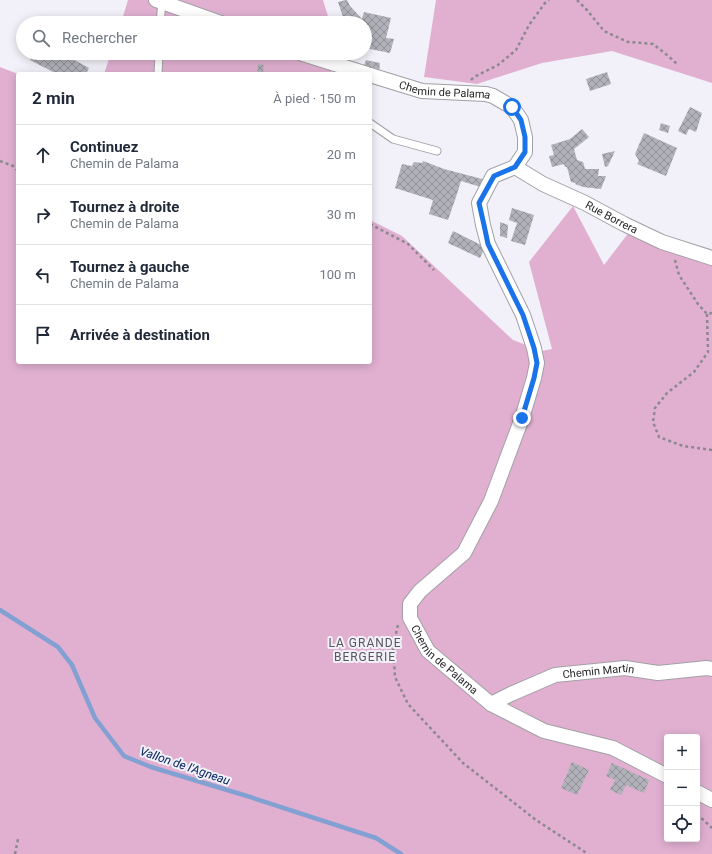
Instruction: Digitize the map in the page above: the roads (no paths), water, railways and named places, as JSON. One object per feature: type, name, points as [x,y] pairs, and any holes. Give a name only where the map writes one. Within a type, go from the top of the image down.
[{"type":"street","points":[[159,1],[201,16]]},
{"type":"street","points":[[322,60],[361,72]]},
{"type":"street","name":"Chemin de Palama","points":[[372,76],[422,91],[486,94],[493,96],[512,107],[521,120],[525,137],[525,152],[515,167],[494,176],[479,203],[488,244],[523,315],[534,348],[537,363],[534,378],[522,418],[491,501],[464,553],[420,591],[410,604],[410,618],[428,651],[491,704],[544,731],[613,748],[664,774]]},
{"type":"street","name":"Rue Borrera","points":[[515,167],[543,184],[662,242],[712,258]]},
{"type":"street","name":"Chemin Martin","points":[[491,704],[555,675],[625,668],[658,673],[707,668],[712,669]]},
{"type":"street","points":[[700,794],[712,800]]},
{"type":"lane","points":[[159,1],[160,16]]},
{"type":"lane","points":[[158,72],[159,60]]},
{"type":"lane","points":[[372,124],[393,139],[437,151]]},
{"type":"waterway","name":"Vallon de l'Agneau","points":[[0,610],[58,647],[72,665],[95,718],[124,756],[151,767],[247,796],[376,838],[401,854]]},
{"type":"district","name":"LA GRANDE BERGERIE","points":[[365,650]]}]
